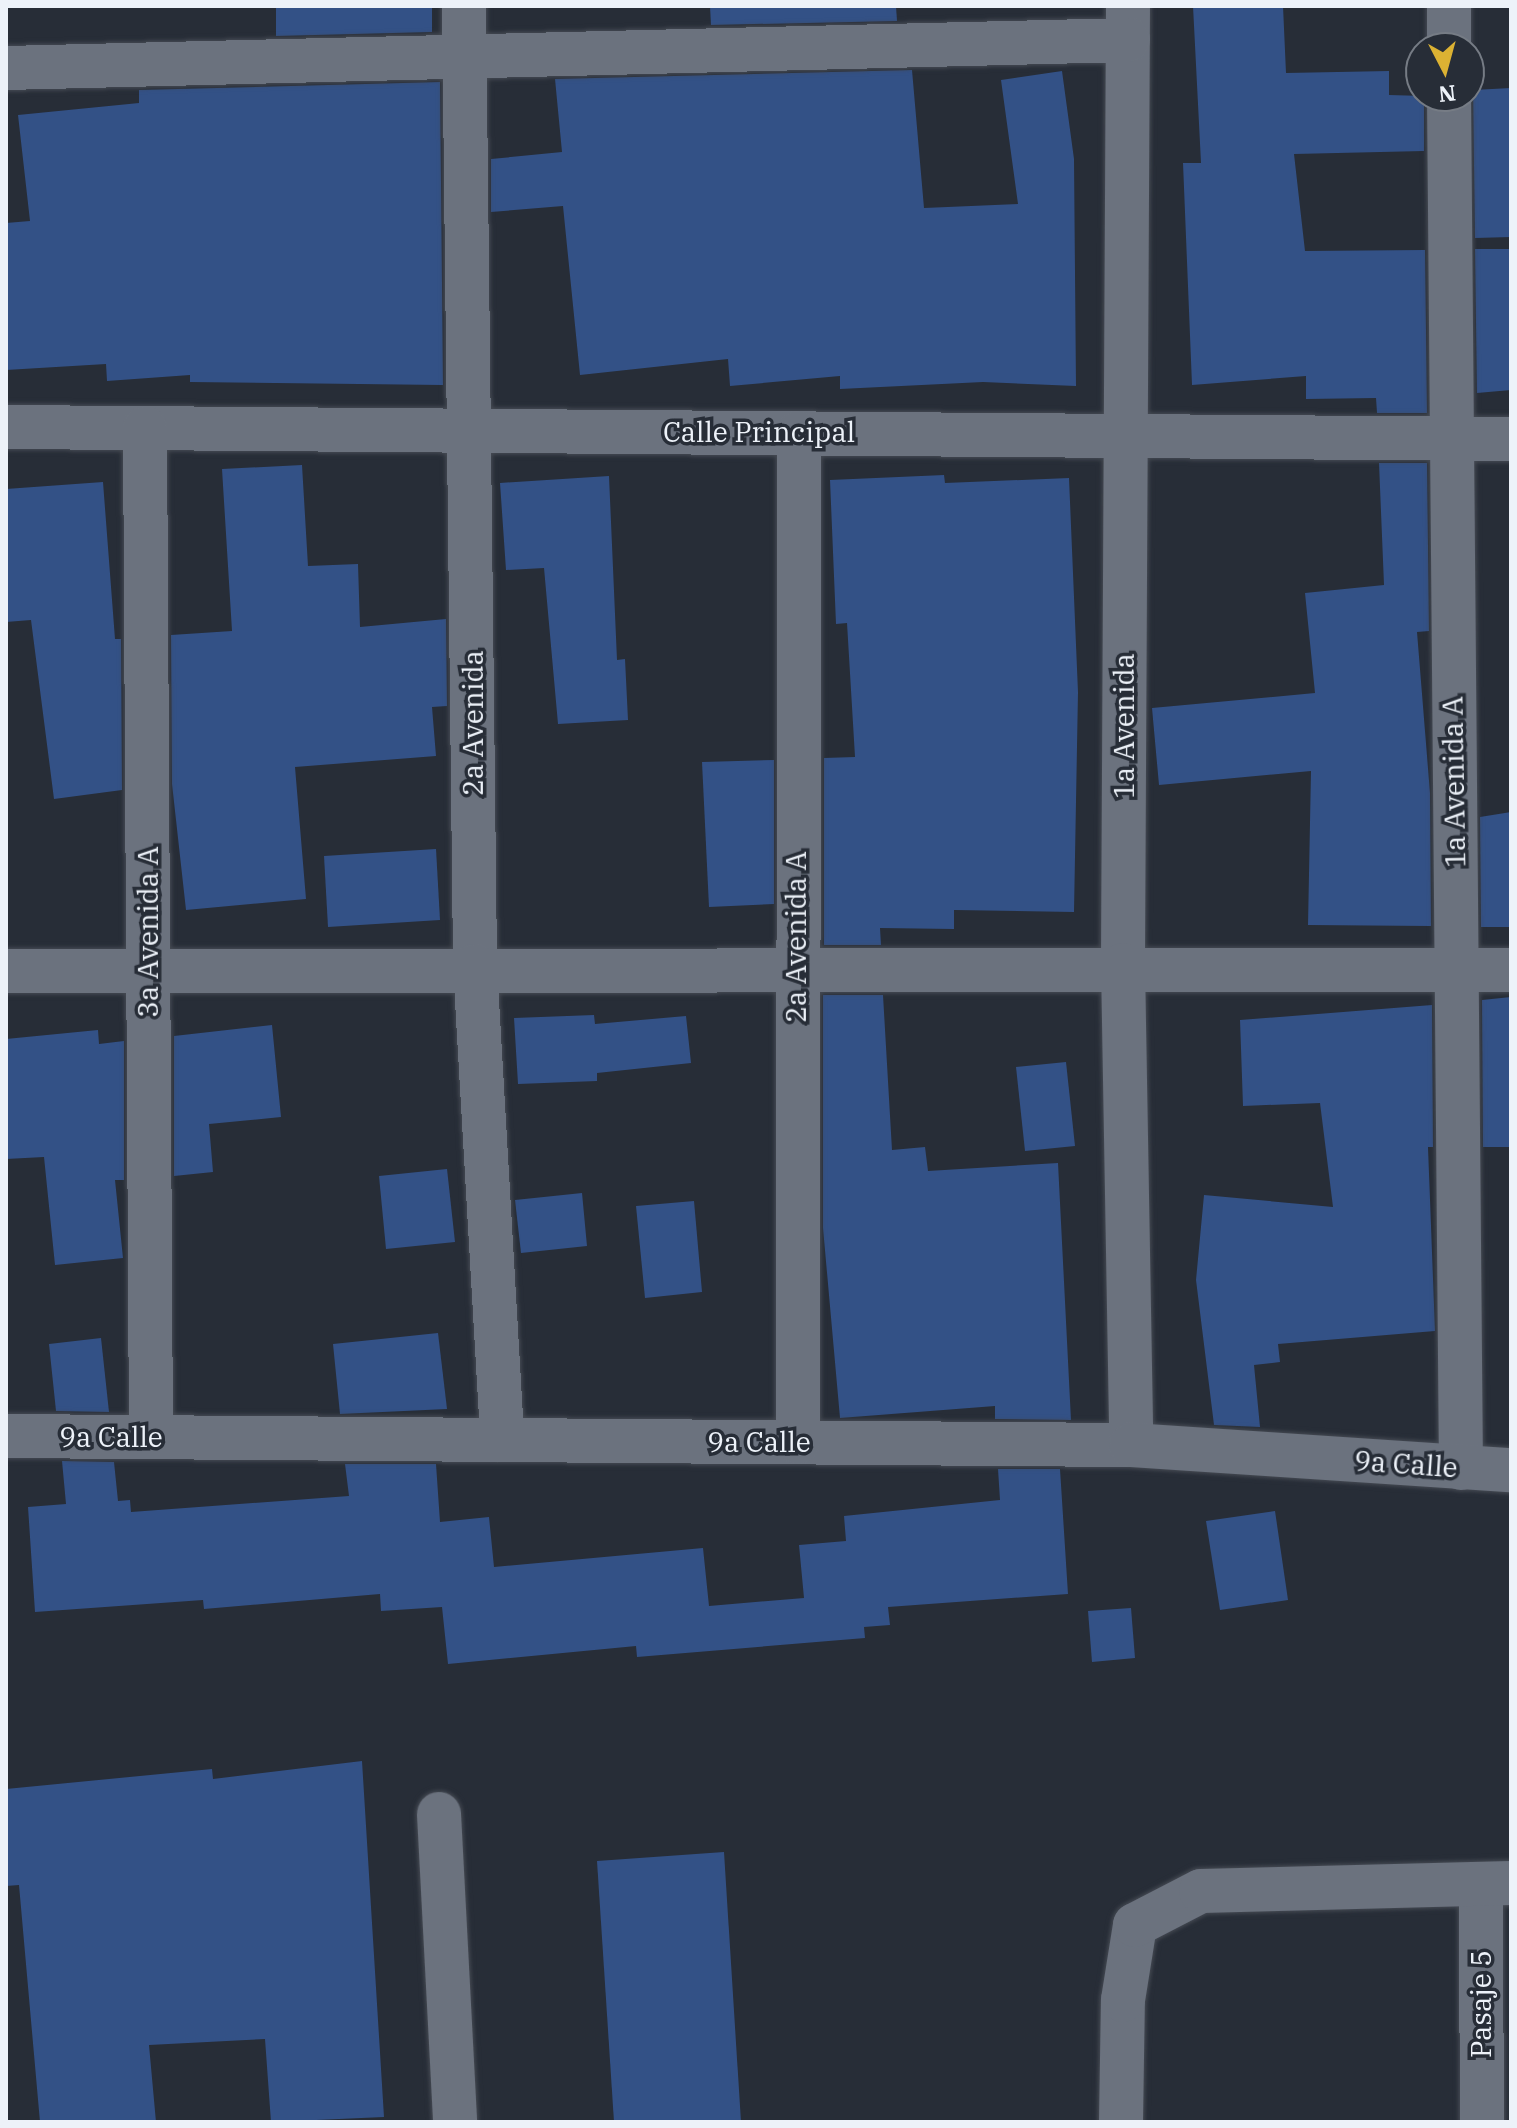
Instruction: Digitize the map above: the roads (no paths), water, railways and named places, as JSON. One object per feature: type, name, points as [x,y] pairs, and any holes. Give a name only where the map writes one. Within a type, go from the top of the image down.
[{"type":"street","name":"2a Avenida","points":[[464,6],[475,966],[502,1440]]},
{"type":"street","points":[[1449,6],[1449,32]]},
{"type":"street","points":[[6,68],[464,53],[1128,23]]},
{"type":"street","name":"1a Avenida","points":[[1128,23],[1123,965],[1131,1445]]},
{"type":"street","name":"1a Avenida A","points":[[1449,112],[1461,1468]]},
{"type":"street","name":"Calle Principal","points":[[6,427],[1511,439]]},
{"type":"street","name":"3a Avenida A","points":[[145,428],[151,1437]]},
{"type":"street","name":"2a Avenida A","points":[[798,1442],[795,970],[799,433]]},
{"type":"street","points":[[6,971],[475,966],[795,970],[1123,965],[1511,970]]},
{"type":"street","name":"9a Calle","points":[[6,1436],[1131,1445],[1511,1470]]},
{"type":"street","points":[[439,1814],[455,2122]]},
{"type":"street","points":[[1121,2122],[1123,2000],[1135,1925],[1201,1891],[1496,1884]]},
{"type":"street","name":"Pasaje 5","points":[[1482,2122],[1496,1884]]}]
